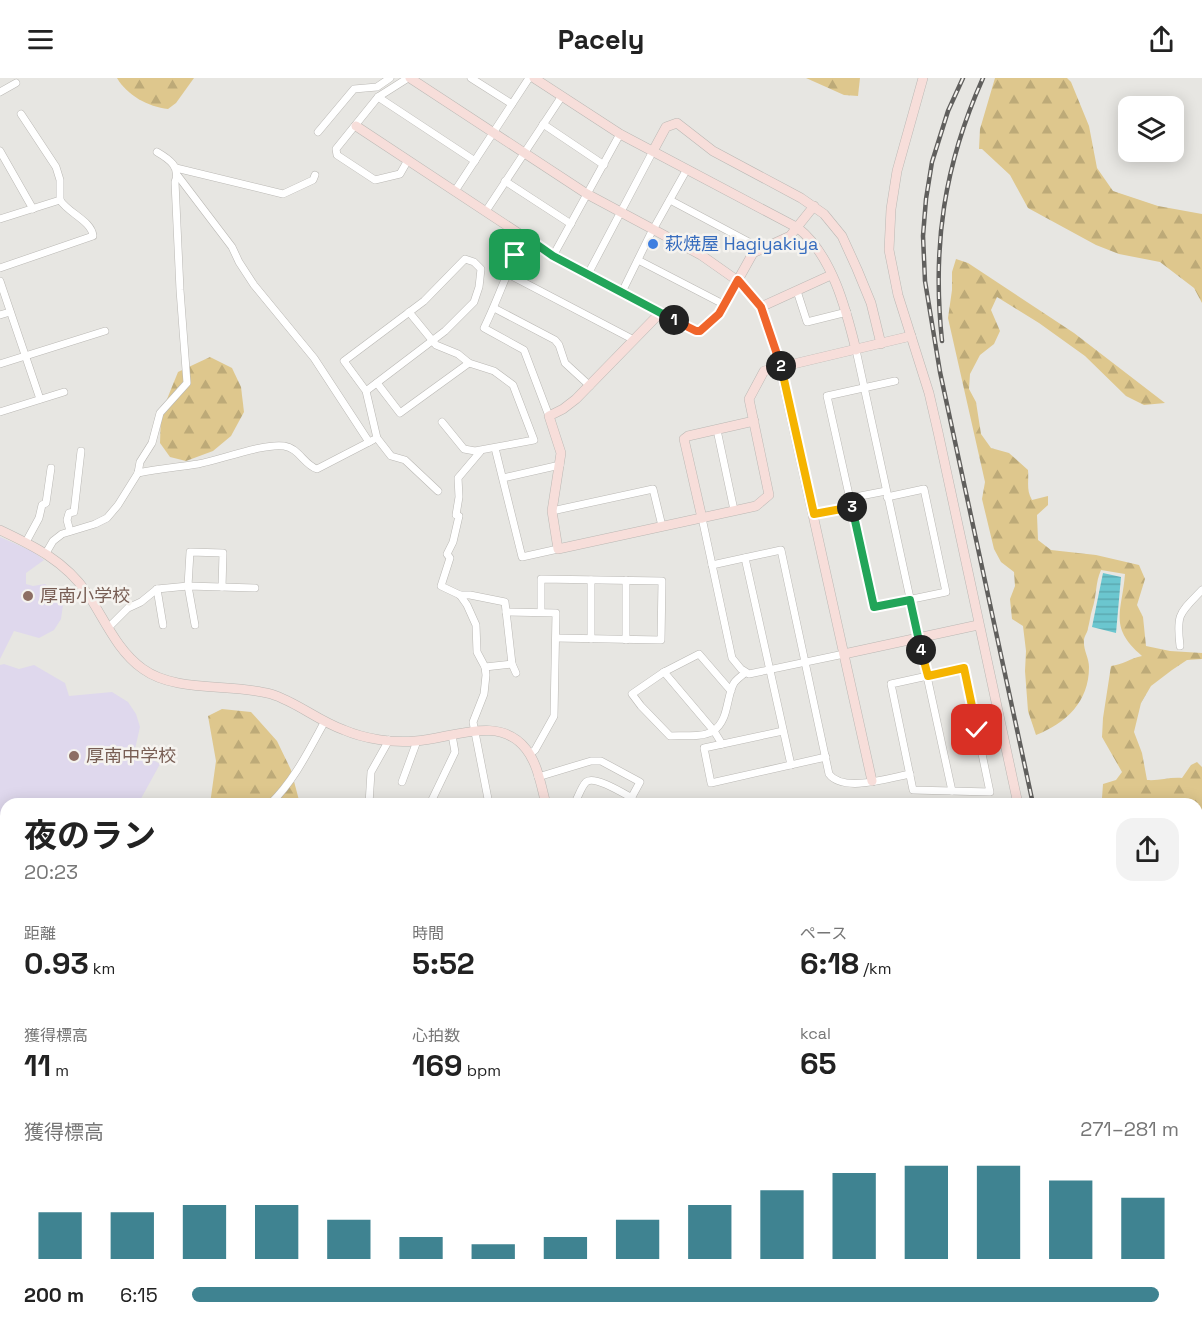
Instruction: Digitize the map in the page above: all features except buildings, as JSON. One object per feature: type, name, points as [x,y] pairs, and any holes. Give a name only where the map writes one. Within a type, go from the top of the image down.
[{"type":"street","points":[[318,132],[354,89],[377,87],[390,78]]},
{"type":"street","points":[[408,160],[400,174],[375,180],[337,155],[336,149],[378,97],[409,78],[587,194],[701,255],[738,280],[761,307],[780,366],[872,781]]},
{"type":"street","points":[[471,78],[512,104]]},
{"type":"street","points":[[455,191],[529,78]]},
{"type":"street","points":[[534,78],[620,134],[798,228],[810,238],[821,253],[847,312],[928,676],[951,791]]},
{"type":"street","points":[[923,78],[893,188],[889,250],[891,268],[929,393],[1017,798]]},
{"type":"street","points":[[0,92],[16,83]]},
{"type":"street","points":[[486,211],[562,96]]},
{"type":"street","points":[[378,97],[475,161]]},
{"type":"street","points":[[0,268],[93,236],[93,231],[89,226],[60,200],[60,180],[56,167],[21,114]]},
{"type":"street","points":[[588,274],[666,128],[677,123],[713,151],[814,206],[824,214],[842,236],[871,303],[881,344]]},
{"type":"street","points":[[543,124],[604,165]]},
{"type":"street","points":[[356,126],[553,256],[696,331],[700,331],[719,314],[753,253],[790,236],[814,206]]},
{"type":"street","points":[[553,256],[620,134]]},
{"type":"street","points":[[0,151],[33,209]]},
{"type":"street","points":[[157,152],[167,158],[232,247],[254,285],[314,358],[369,442]]},
{"type":"street","points":[[622,292],[687,169]]},
{"type":"street","points":[[177,172],[283,194],[313,180],[315,175]]},
{"type":"street","points":[[46,553],[53,541],[70,531],[107,518],[118,505],[138,473],[140,462],[154,438],[160,413],[187,383],[180,290],[177,172]]},
{"type":"street","points":[[506,180],[571,224]]},
{"type":"street","points":[[0,219],[60,200]]},
{"type":"street","points":[[670,200],[762,249]]},
{"type":"street","points":[[526,237],[511,262],[484,328],[524,350],[549,416],[561,453],[552,511],[558,549]]},
{"type":"street","points":[[366,391],[433,341],[474,302],[481,269],[474,262],[465,259],[424,301],[344,361],[366,391],[377,438],[392,456],[405,460],[438,491]]},
{"type":"street","points":[[638,260],[724,305]]},
{"type":"street","points":[[508,274],[634,340]]},
{"type":"street","points":[[761,307],[831,275]]},
{"type":"street","points":[[0,281],[40,399]]},
{"type":"street","points":[[796,291],[807,322],[847,312]]},
{"type":"street","points":[[494,308],[555,340],[565,363],[590,386]]},
{"type":"street","points":[[0,315],[10,312]]},
{"type":"street","points":[[409,312],[436,345],[458,354],[469,363],[494,371],[513,386],[534,440],[480,452],[464,449],[442,422]]},
{"type":"street","points":[[549,416],[563,410],[590,386],[661,312]]},
{"type":"street","points":[[0,364],[105,331]]},
{"type":"street","points":[[495,448],[522,557],[756,506],[769,495],[749,399],[764,371],[911,336]]},
{"type":"street","points":[[377,383],[400,413],[469,363]]},
{"type":"street","points":[[850,498],[924,489],[946,592],[874,607],[827,396],[895,381]]},
{"type":"street","points":[[0,412],[64,392]]},
{"type":"street","points":[[753,422],[688,436],[684,439],[732,658],[745,673],[770,670],[978,625]]},
{"type":"street","points":[[717,430],[734,510]]},
{"type":"street","points":[[138,473],[198,464],[274,445],[291,447],[310,466],[317,468],[377,438]]},
{"type":"street","points":[[70,531],[67,520],[69,513],[74,512],[81,451]]},
{"type":"street","points":[[480,452],[458,477],[459,497],[456,515],[459,516],[458,524],[447,554],[450,558],[441,586],[460,595],[505,602],[512,664],[516,673]]},
{"type":"street","points":[[503,478],[560,465]]},
{"type":"street","points":[[26,542],[39,518],[42,505],[46,503],[51,468]]},
{"type":"street","points":[[552,511],[653,489],[662,526]]},
{"type":"street","points":[[814,514],[852,507]]},
{"type":"street","points":[[0,530],[46,553],[63,566],[78,581],[131,660],[156,677],[269,694],[294,703],[325,722],[351,733],[389,740],[417,741],[491,730],[509,735],[521,743],[530,754],[544,798]]},
{"type":"street","points":[[712,565],[781,550],[829,774],[839,782],[848,784],[910,774]]},
{"type":"street","points":[[195,625],[188,586],[190,552],[223,553],[222,587]]},
{"type":"street","points":[[745,558],[790,765]]},
{"type":"street","points":[[541,612],[541,579],[662,581],[661,640],[556,638]]},
{"type":"street","points":[[591,580],[591,639]]},
{"type":"street","points":[[626,580],[626,640]]},
{"type":"street","points":[[109,627],[128,608],[141,602],[157,589],[188,586],[255,588]]},
{"type":"street","points":[[157,589],[164,625]]},
{"type":"street","points":[[1180,646],[1177,622],[1202,590]]},
{"type":"street","points":[[460,595],[475,619],[477,652],[485,667],[484,694],[473,722],[488,798]]},
{"type":"street","points":[[506,612],[556,613],[554,716],[536,750],[530,754]]},
{"type":"street","points":[[731,691],[699,654],[664,672],[633,694],[641,706],[670,736],[703,734],[714,731],[725,714],[735,682],[745,673]]},
{"type":"street","points":[[485,667],[512,664]]},
{"type":"street","points":[[964,668],[990,792],[913,790],[910,774],[891,684],[964,668]]},
{"type":"street","points":[[664,672],[714,731],[722,744]]},
{"type":"street","points":[[275,798],[303,762],[325,722]]},
{"type":"street","points":[[783,730],[704,748],[711,783],[826,757]]},
{"type":"street","points":[[433,798],[455,752],[452,735]]},
{"type":"street","points":[[369,798],[371,772],[389,740]]},
{"type":"street","points":[[402,782],[417,741]]},
{"type":"street","points":[[538,777],[591,761],[601,761],[640,782],[632,798]]},
{"type":"street","points":[[577,798],[586,782],[590,780],[599,781],[625,798]]},
{"type":"shaded area","name":"厚南小学校","points":[[0,537],[34,552],[44,560],[26,573],[26,584],[33,586],[45,584],[63,605],[61,619],[54,630],[39,638],[14,631],[0,659]]},
{"type":"shaded area","name":"厚南中学校","points":[[4,664],[19,669],[34,665],[65,683],[69,696],[112,692],[128,702],[136,714],[140,727],[135,749],[160,764],[141,798],[0,798],[0,665]]},
{"type":"green space","points":[[117,78],[194,78],[176,103],[168,109],[153,106],[139,99],[126,90]]},
{"type":"green space","points":[[806,78],[860,78],[858,96],[844,95]]},
{"type":"green space","points":[[995,78],[1067,78],[1071,82],[1089,126],[1097,168],[1113,191],[1158,206],[1202,214],[1202,303],[1194,288],[1160,262],[1119,254],[1096,245],[1028,208],[1010,175],[982,149],[979,149],[980,129]]},
{"type":"green space","points":[[956,259],[968,263],[1074,333],[1165,403],[1144,405],[1126,396],[1085,356],[997,297],[991,310],[1000,331],[994,344],[980,355],[970,374],[969,389],[976,402],[981,434],[991,448],[1009,453],[1028,470],[1028,489],[1032,500],[1048,496],[1048,505],[1037,515],[1038,540],[1051,550],[1096,555],[1139,565],[1145,579],[1137,605],[1143,617],[1146,646],[1170,651],[1202,653],[1202,659],[1187,660],[1151,686],[1141,703],[1134,732],[1142,753],[1147,780],[1182,778],[1191,765],[1197,762],[1202,767],[1202,798],[1102,798],[1103,784],[1116,780],[1122,772],[1102,737],[1111,666],[1142,656],[1131,646],[1121,627],[1120,609],[1125,574],[1101,570],[1088,630],[1084,638],[1089,667],[1085,691],[1074,710],[1057,724],[1036,735],[1028,711],[1023,626],[1012,619],[1010,599],[1015,586],[1014,572],[1001,562],[994,549],[982,499],[985,482],[948,318],[952,272]]},
{"type":"green space","points":[[210,357],[232,368],[241,387],[244,412],[231,436],[213,451],[186,461],[170,457],[160,443],[161,414],[178,372]]},
{"type":"green space","points":[[222,709],[251,712],[277,741],[291,770],[298,798],[211,798],[216,761],[208,716]]},
{"type":"water","points":[[1103,573],[1121,577],[1116,633],[1092,627]]},
{"type":"railway","points":[[963,78],[948,111],[932,162],[923,236],[925,281],[940,372],[1032,798]]},
{"type":"railway","points":[[942,341],[939,272],[944,206],[959,142],[983,78]]},
{"type":"place","name":"萩焼屋 Hagiyakiya","points":[[653,244]]},
{"type":"place","name":"厚南小学校","points":[[28,596]]},
{"type":"place","name":"厚南中学校","points":[[74,756]]},
{"type":"route","points":[[515,255],[526,237],[553,256],[696,331],[700,331],[719,314],[738,280],[761,307],[770,331],[814,514],[852,507],[874,607],[910,600],[928,676],[964,668],[977,730]]}]
